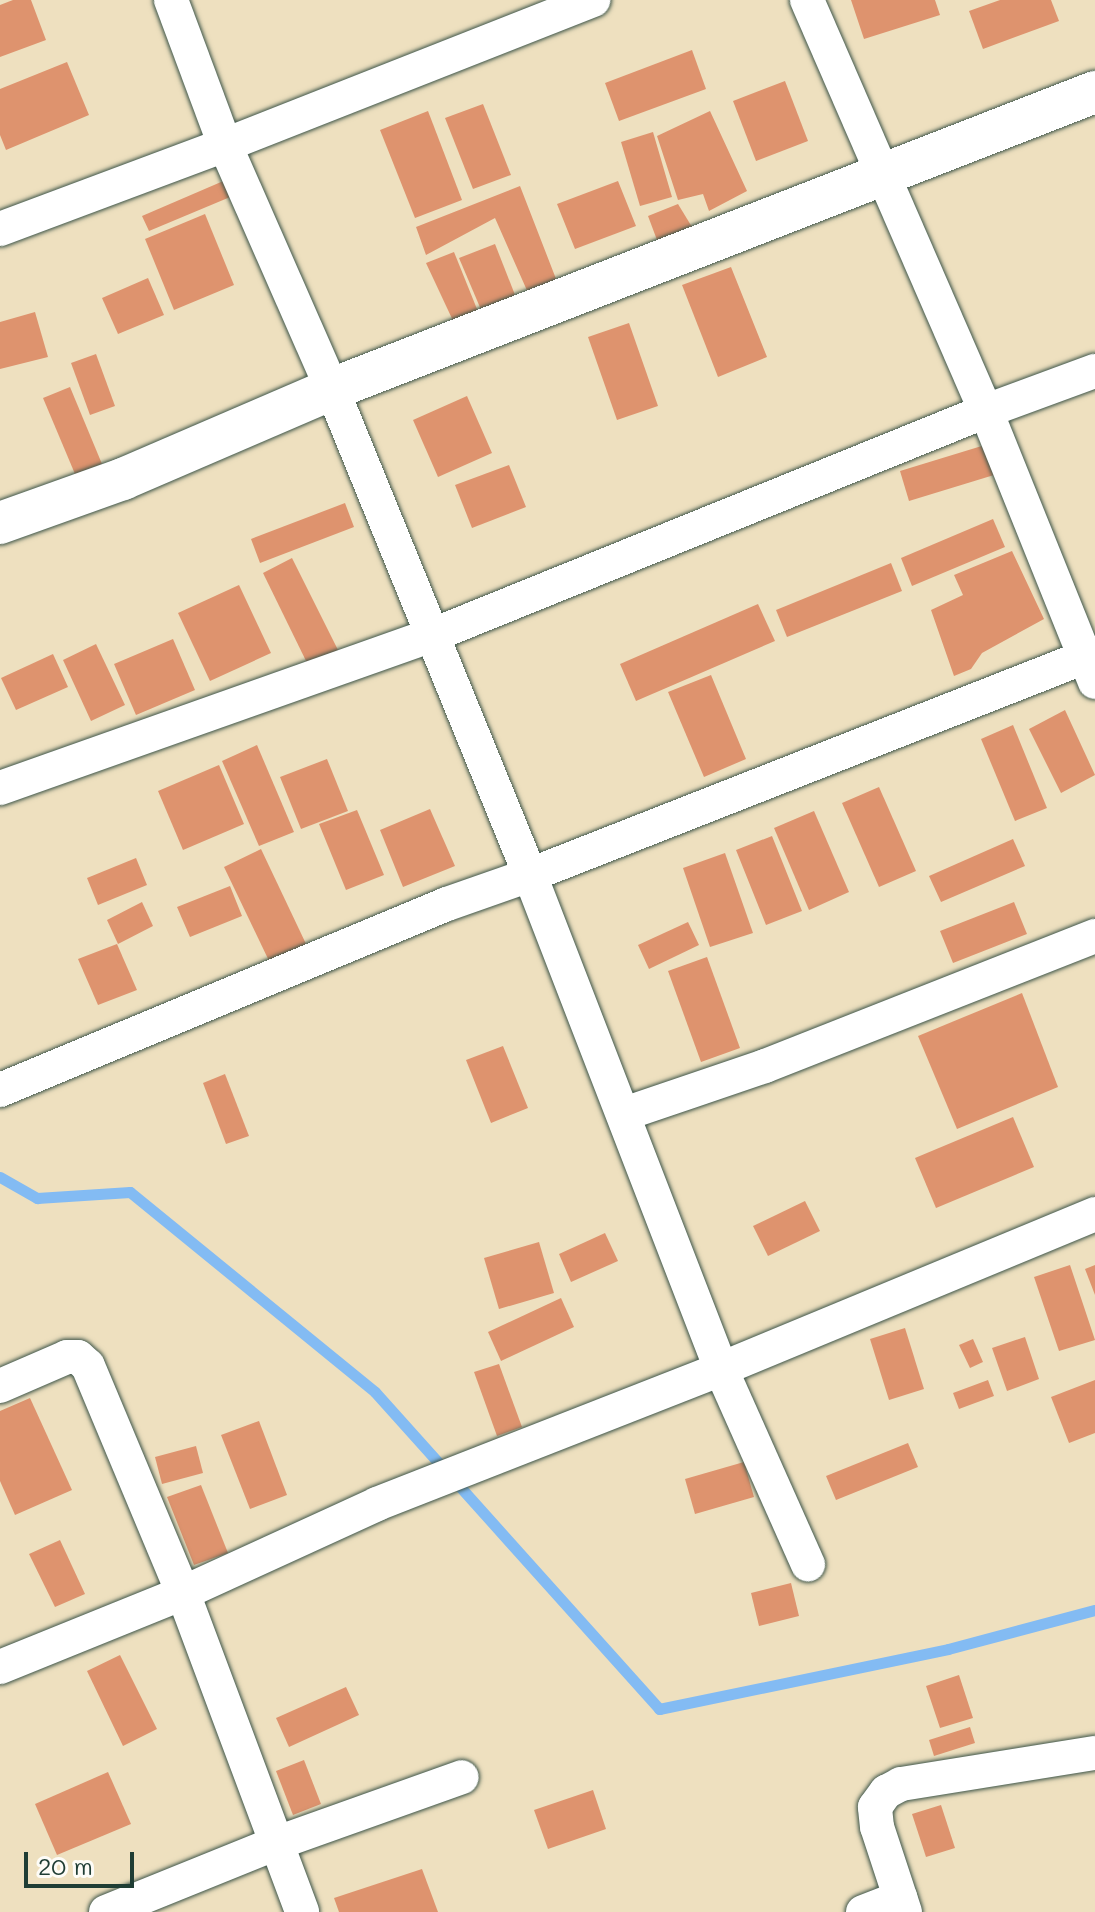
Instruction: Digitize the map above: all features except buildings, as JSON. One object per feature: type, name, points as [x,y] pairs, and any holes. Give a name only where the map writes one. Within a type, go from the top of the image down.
[{"type":"street","points":[[171,0],[225,145],[332,389],[530,875],[721,1369],[808,1564]]},
{"type":"street","points":[[0,229],[225,145],[594,0]]},
{"type":"street","points":[[0,1090],[447,904],[1092,664],[885,175],[807,0]]},
{"type":"street","points":[[0,523],[123,479],[332,389],[1095,92]]},
{"type":"street","points":[[0,788],[433,635],[986,411],[1095,371]]},
{"type":"street","points":[[624,1114],[765,1066],[1095,936]]},
{"type":"street","points":[[0,1667],[183,1593],[377,1504],[721,1369],[1095,1214]]},
{"type":"street","points":[[0,1386],[67,1357],[78,1357],[88,1366],[183,1593],[302,1912]]},
{"type":"street","points":[[863,1912],[902,1905],[877,1827],[875,1807],[886,1792],[901,1784],[1095,1753]]},
{"type":"street","points":[[106,1912],[277,1843],[462,1777]]},
{"type":"waterway","points":[[0,1177],[37,1198],[130,1192],[375,1392],[659,1709],[948,1649],[1095,1610]]}]
